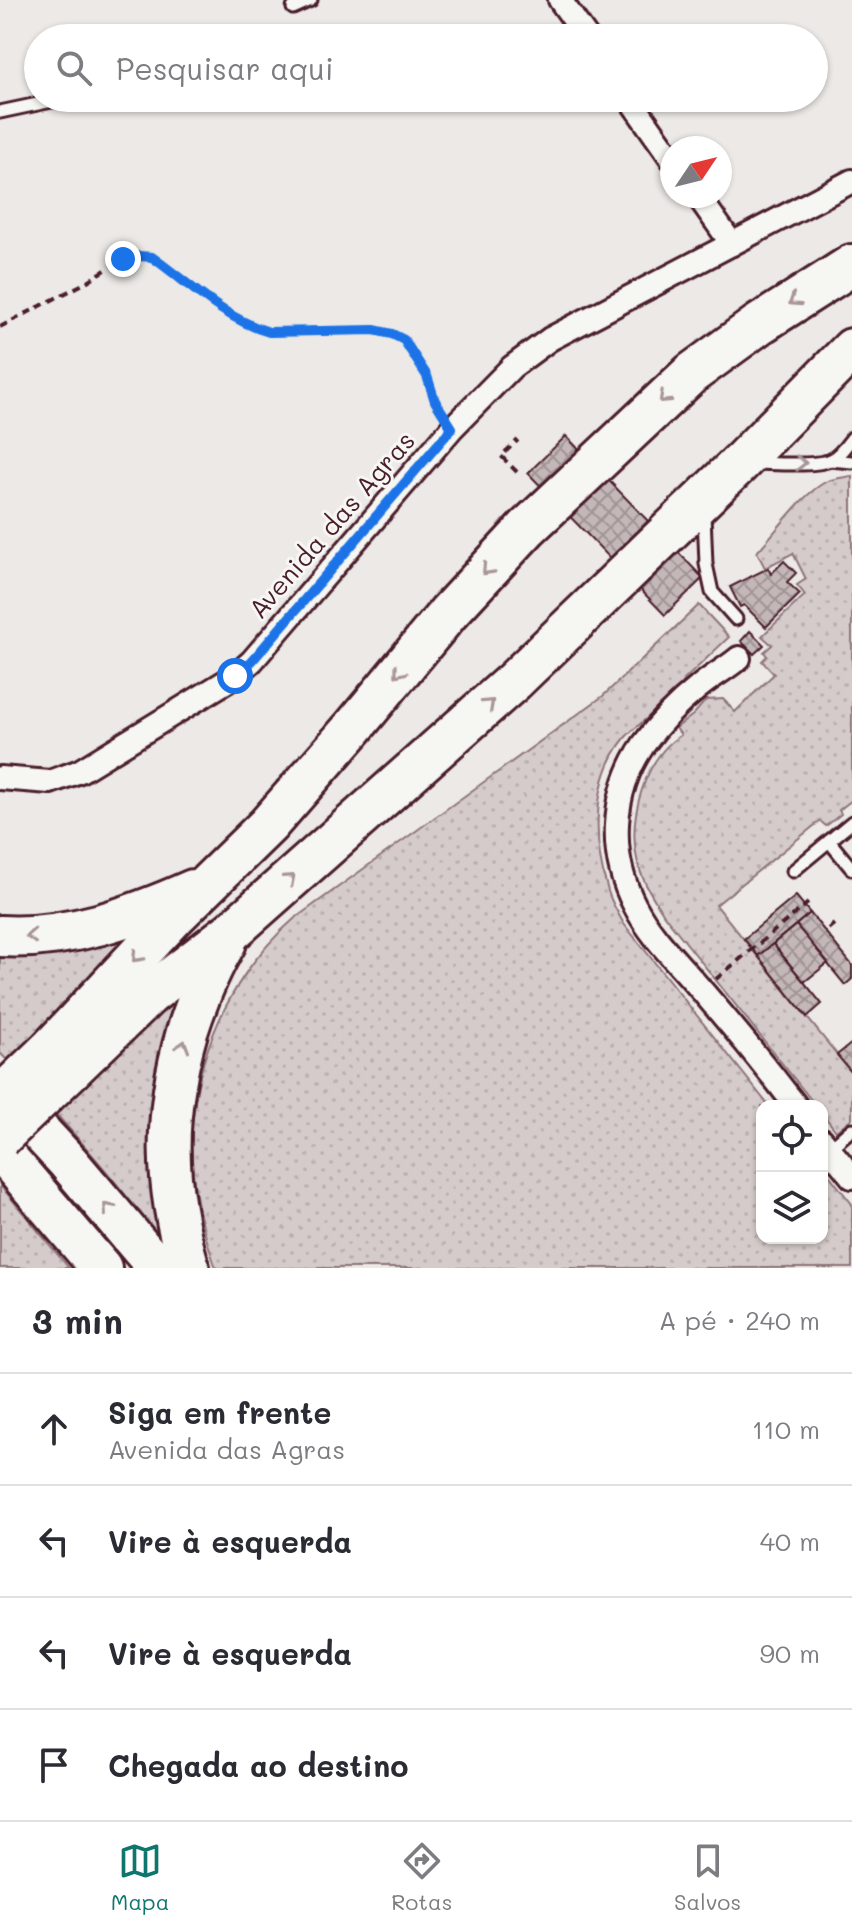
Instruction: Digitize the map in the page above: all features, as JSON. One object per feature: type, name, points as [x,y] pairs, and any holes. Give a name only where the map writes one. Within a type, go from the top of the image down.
[{"type":"highway","points":[[0,1138],[175,916],[279,813],[468,591],[564,492],[711,358],[852,265]]},
{"type":"highway","points":[[0,1097],[62,1058],[232,931],[486,707],[740,463],[852,349]]},
{"type":"highway","points":[[0,936],[33,937],[90,928],[160,904],[211,881]]},
{"type":"highway","points":[[189,1268],[175,1210],[169,1163],[172,1096],[179,1058],[197,1001],[232,931]]},
{"type":"highway","points":[[0,1089],[68,1162],[158,1268]]},
{"type":"highway","points":[[0,1150],[99,1266]]},
{"type":"street","points":[[560,0],[577,24]]},
{"type":"street","points":[[639,112],[660,142]]},
{"type":"street","name":"Avenida das Agras","points":[[0,778],[50,782],[80,771],[235,676],[252,661],[452,428],[512,367],[550,339],[852,181]]},
{"type":"street","points":[[706,208],[732,244]]},
{"type":"street","points":[[739,658],[697,688],[645,743],[627,774],[621,793],[616,837],[624,881],[635,907],[669,954],[791,1100]]},
{"type":"street","points":[[828,1148],[852,1177]]},
{"type":"lane","points":[[293,8],[311,0]]},
{"type":"lane","points":[[0,112],[24,107]]},
{"type":"lane","points":[[830,460],[852,438]]},
{"type":"lane","points":[[740,463],[852,462]]},
{"type":"lane","points":[[705,497],[704,542],[712,592],[736,619]]},
{"type":"lane","points":[[793,871],[852,822]]},
{"type":"lane","points":[[829,841],[852,869]]},
{"type":"lane","points":[[828,1142],[852,1129]]},
{"type":"path","points":[[0,327],[83,284],[123,259],[152,257],[229,315],[269,332],[374,330],[404,340],[427,376],[435,401],[452,428]]},
{"type":"path","points":[[517,472],[501,456],[518,440]]},
{"type":"path","points":[[702,990],[808,903]]},
{"type":"path","points":[[828,929],[834,924]]},
{"type":"shaded area","points":[[852,476],[852,800],[826,826],[820,821],[716,905],[852,1073],[852,1118],[836,1131],[828,1121],[828,1100],[811,1100],[664,915],[639,867],[635,843],[637,808],[642,790],[657,758],[681,735],[676,728],[706,700],[723,699],[735,712],[774,674],[762,661],[767,656],[764,652],[772,645],[762,636],[805,595],[797,585],[806,579],[793,553],[765,568],[757,552],[796,507],[829,480]]},
{"type":"shaded area","points":[[699,605],[729,637],[628,735],[614,754],[606,772],[598,812],[603,872],[611,899],[624,924],[764,1100],[756,1100],[756,1244],[828,1244],[828,1174],[852,1204],[852,1268],[216,1268],[194,1185],[192,1137],[195,1102],[202,1067],[214,1034],[228,1002],[247,971],[294,919],[603,696]]},
{"type":"shaded area","points":[[155,914],[9,1062],[0,1053],[0,945]]},
{"type":"shaded area","points":[[195,974],[150,1157],[154,1203],[163,1248],[125,1195],[55,1113]]},
{"type":"shaded area","points":[[0,1185],[69,1268],[0,1268]]},
{"type":"building","points":[[566,436],[703,578],[665,615],[528,473]]},
{"type":"building","points":[[784,561],[796,573],[787,582],[800,594],[766,627],[744,605],[740,607],[730,587],[768,568],[771,574]]},
{"type":"building","points":[[750,631],[764,645],[754,654],[741,641]]},
{"type":"building","points":[[796,896],[810,913],[758,956],[744,939]]},
{"type":"building","points":[[810,913],[852,965],[852,979],[845,985],[796,925]]},
{"type":"building","points":[[796,925],[828,963],[804,982],[773,944]]},
{"type":"building","points":[[773,944],[822,1004],[807,1017],[758,956]]},
{"type":"building","points":[[852,1043],[852,1073],[837,1055]]},
{"type":"route","points":[[123,259],[152,257],[229,315],[269,332],[374,330],[404,340],[427,376],[435,401],[452,428],[252,661],[235,676]]}]
